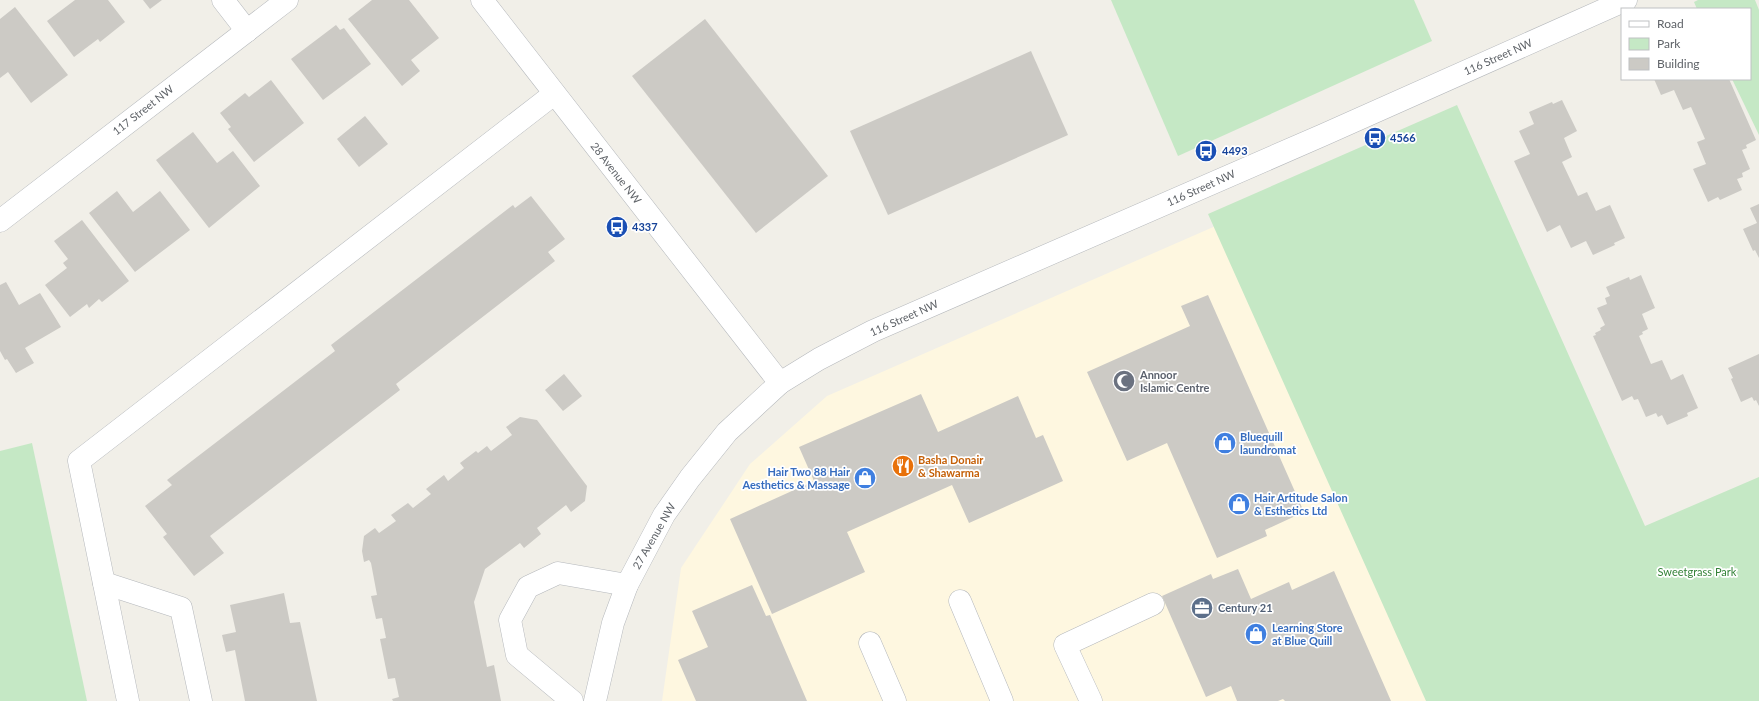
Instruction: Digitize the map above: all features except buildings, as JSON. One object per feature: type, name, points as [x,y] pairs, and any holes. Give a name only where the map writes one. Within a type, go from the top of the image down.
[{"type":"street","points":[[223,0],[246,31]]},
{"type":"street","name":"117 Street NW","points":[[0,221],[287,0]]},
{"type":"street","name":"28 Avenue NW","points":[[482,0],[780,383]]},
{"type":"street","name":"116 Street NW","points":[[780,383],[825,355],[873,331],[1323,135],[1626,0]]},
{"type":"street","points":[[128,701],[79,461],[554,94]]},
{"type":"street","name":"27 Avenue NW","points":[[595,701],[614,623],[627,585],[664,515],[690,478],[727,432],[780,383]]},
{"type":"street","points":[[572,701],[517,655],[510,620],[528,587],[558,573],[627,585]]},
{"type":"street","points":[[104,583],[182,608],[201,701]]},
{"type":"street","points":[[960,601],[1002,701]]},
{"type":"street","points":[[1091,701],[1065,645],[1153,604]]},
{"type":"street","points":[[870,643],[895,701]]},
{"type":"shaded area","points":[[1227,221],[1440,701],[662,701],[681,568],[750,464],[827,396]]},
{"type":"green space","points":[[1111,0],[1414,0],[1432,41],[1178,156]]},
{"type":"green space","points":[[1698,0],[1755,0],[1759,10],[1759,135],[1732,80],[1751,80],[1751,8],[1697,8],[1694,2]]},
{"type":"green space","name":"Sweetgrass Park","points":[[1457,105],[1645,526],[1759,477],[1759,701],[1426,701],[1208,214]]},
{"type":"green space","points":[[32,443],[87,701],[0,701],[0,451]]},
{"type":"place","name":"4566","points":[[1375,138]]},
{"type":"place","name":"4493","points":[[1206,151]]},
{"type":"place","name":"4337","points":[[617,227]]},
{"type":"place","name":"Annoor Islamic Centre","points":[[1124,381]]},
{"type":"place","name":"Bluequill laundromat","points":[[1225,443]]},
{"type":"place","name":"Basha Donair & Shawarma","points":[[903,466]]},
{"type":"place","name":"Hair Two 88 Hair Aesthetics & Massage","points":[[865,478]]},
{"type":"place","name":"Hair Artitude Salon & Esthetics Ltd","points":[[1239,504]]},
{"type":"place","name":"Century 21","points":[[1202,608]]},
{"type":"place","name":"Learning Store at Blue Quill","points":[[1256,634]]}]
